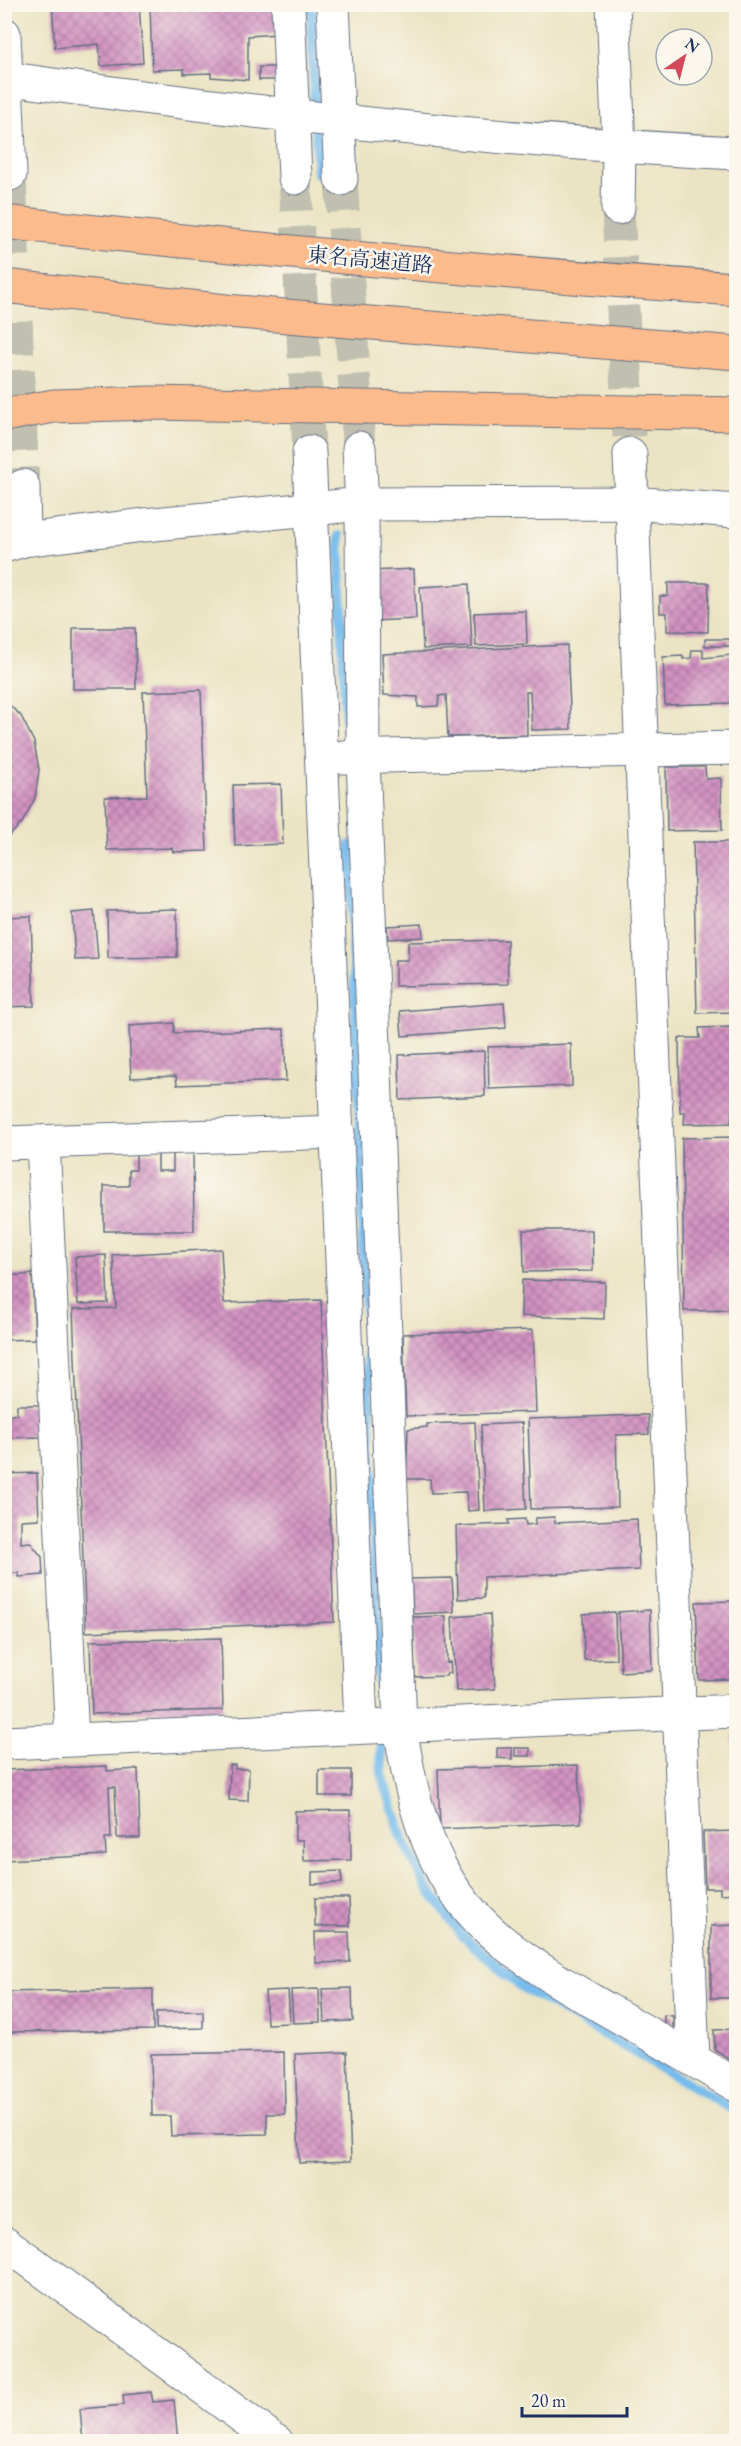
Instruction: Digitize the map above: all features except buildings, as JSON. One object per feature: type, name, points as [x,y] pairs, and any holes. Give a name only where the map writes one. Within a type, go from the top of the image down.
[{"type":"highway","name":"東名高速道路","points":[[4,222],[232,247],[588,279],[736,289]]},
{"type":"highway","points":[[4,286],[225,311],[736,353]]},
{"type":"highway","points":[[4,416],[54,406],[151,403],[736,414]]},
{"type":"street","points":[[288,4],[295,178]]},
{"type":"street","points":[[333,4],[341,179]]},
{"type":"street","points":[[613,4],[619,148],[618,208]]},
{"type":"street","points":[[4,34],[9,174]]},
{"type":"street","points":[[5,78],[292,116],[619,148],[736,153]]},
{"type":"street","points":[[359,448],[363,504],[363,758],[400,1726],[409,1786],[425,1833],[444,1874],[470,1912],[496,1938],[539,1970],[736,2085]]},
{"type":"street","points":[[309,452],[361,1725]]},
{"type":"street","points":[[630,454],[693,2060]]},
{"type":"street","points":[[23,486],[14,543],[312,507],[363,504],[631,502],[736,511]]},
{"type":"street","points":[[323,756],[363,758],[736,748]]},
{"type":"street","points":[[4,1143],[338,1132]]},
{"type":"street","points":[[43,1142],[72,1740]]},
{"type":"street","points":[[4,1743],[361,1725],[400,1726],[736,1711]]},
{"type":"street","points":[[4,2242],[277,2442]]},
{"type":"waterway","points":[[311,4],[318,173]]},
{"type":"waterway","points":[[339,536],[347,754]]},
{"type":"waterway","points":[[350,845],[382,1774],[402,1837],[426,1886],[463,1936],[523,1988],[736,2111]]},
{"type":"tunnel","points":[[10,174],[23,486]]},
{"type":"tunnel","points":[[295,178],[309,452]]},
{"type":"tunnel","points":[[341,179],[359,448]]},
{"type":"tunnel","points":[[618,208],[630,454]]}]
